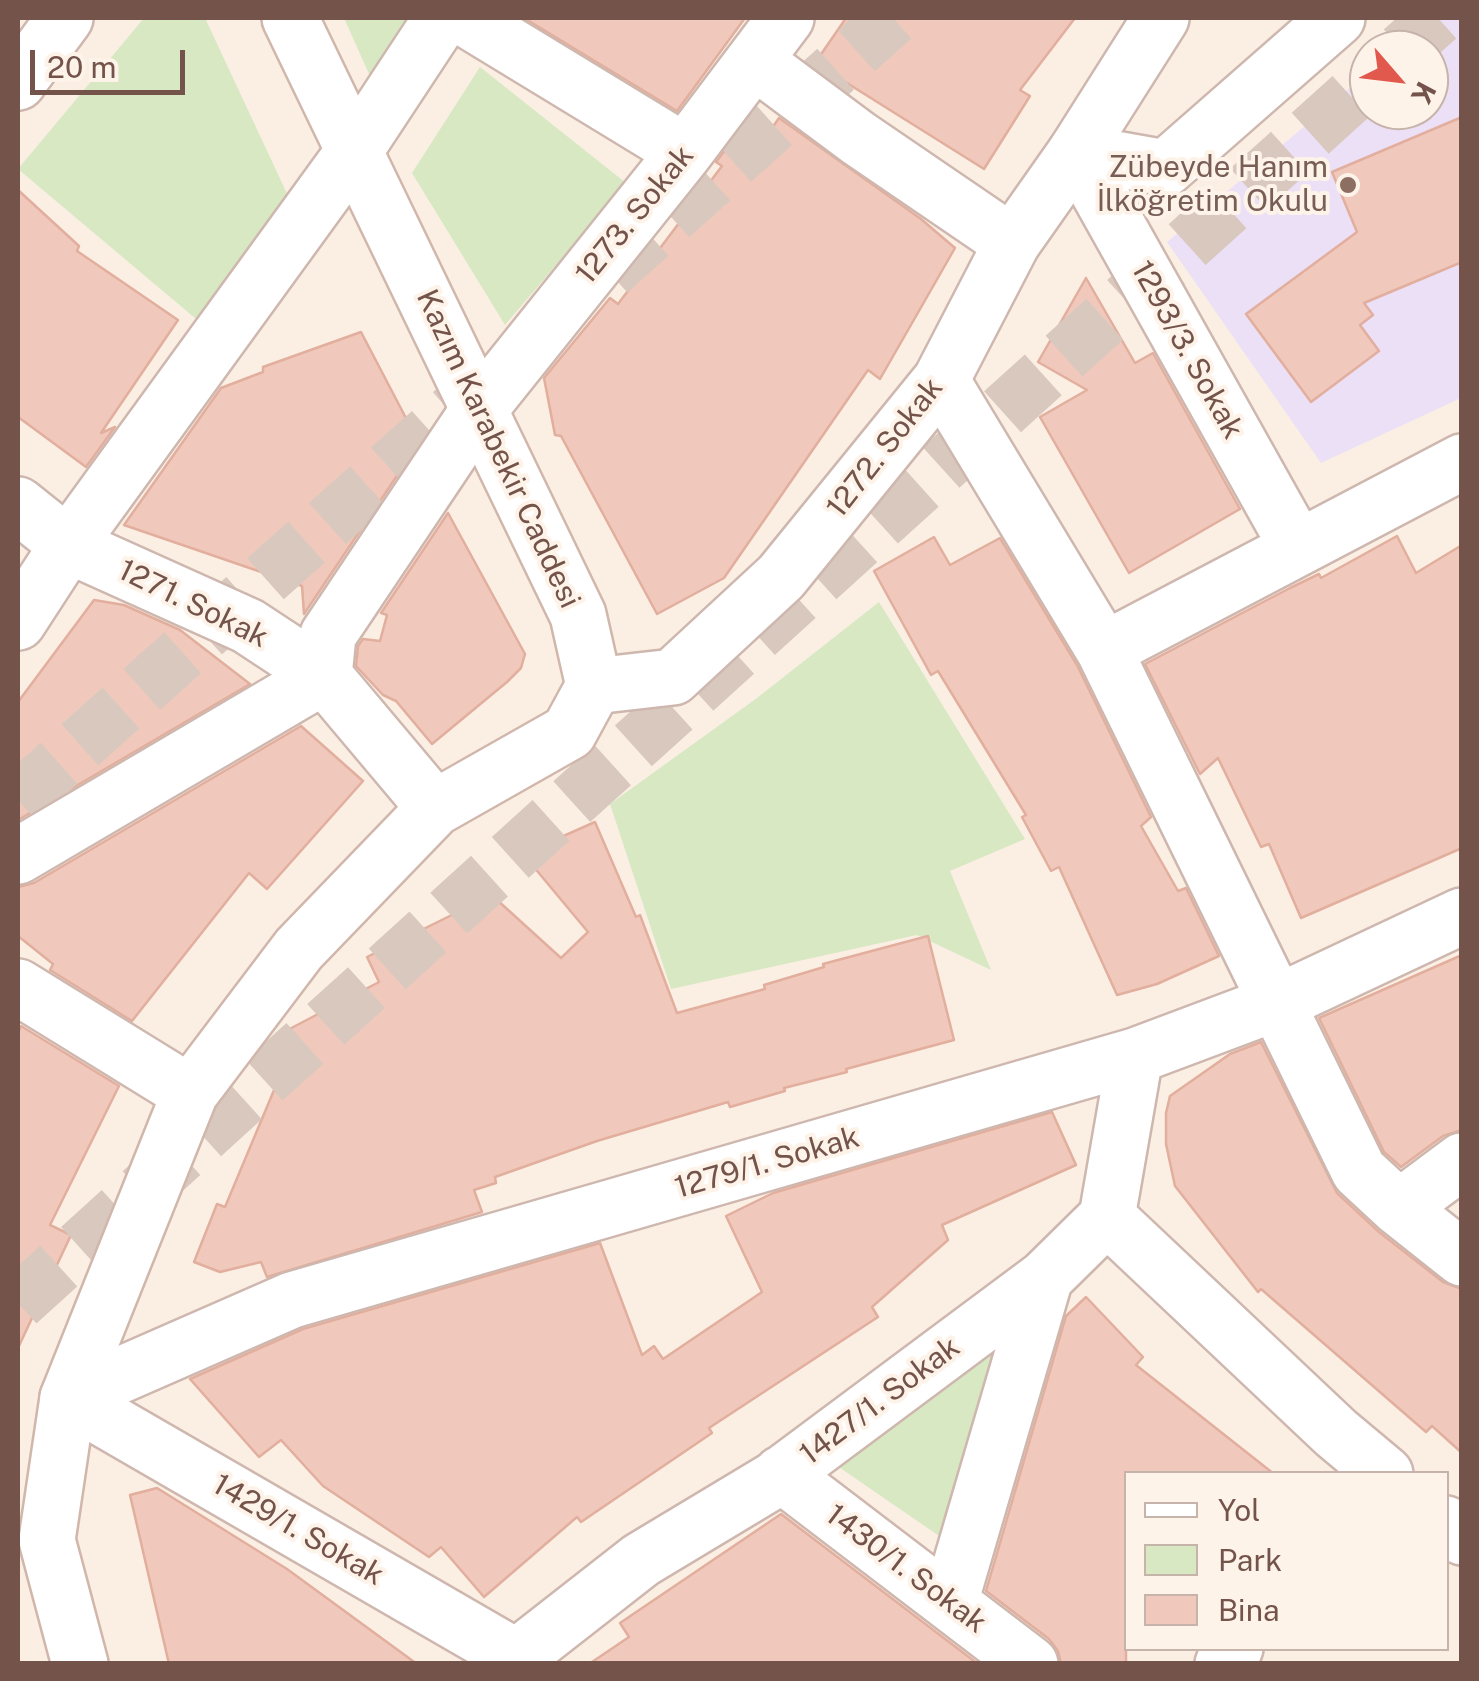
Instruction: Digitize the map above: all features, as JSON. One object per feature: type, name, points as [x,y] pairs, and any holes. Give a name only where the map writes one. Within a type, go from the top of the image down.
[{"type":"street","points":[[18,82],[65,18]]},
{"type":"street","name":"Kazım Karabekir Caddesi","points":[[290,18],[578,615],[594,686]]},
{"type":"street","points":[[18,622],[68,545],[355,150],[442,18]]},
{"type":"street","points":[[465,18],[685,152]]},
{"type":"street","name":"1273. Sokak","points":[[324,676],[328,636],[480,408],[756,62],[786,18]]},
{"type":"street","name":"1272. Sokak","points":[[594,686],[673,677],[782,577],[941,380],[1012,243],[1076,152],[1161,18]]},
{"type":"street","points":[[1076,152],[1166,168],[1337,18]]},
{"type":"street","points":[[756,62],[858,138],[1012,243]]},
{"type":"street","name":"1293/3. Sokak","points":[[1076,152],[1298,548]]},
{"type":"street","points":[[941,380],[1104,650],[1360,1171],[1462,1258]]},
{"type":"street","points":[[1104,650],[1462,462]]},
{"type":"street","name":"1271. Sokak","points":[[18,504],[68,545],[248,626],[324,676],[435,808]]},
{"type":"street","points":[[18,856],[324,676]]},
{"type":"street","points":[[80,1664],[32,1545],[68,1398],[190,1093],[299,949],[435,808],[569,732],[594,686]]},
{"type":"street","name":"1279/1. Sokak","points":[[68,1398],[292,1300],[1136,1056],[1279,1002],[1462,916]]},
{"type":"street","points":[[18,987],[190,1093]]},
{"type":"street","points":[[1136,1056],[1107,1217],[1336,1433],[1382,1471]]},
{"type":"street","points":[[1399,1208],[1462,1161]]},
{"type":"street","name":"1427/1. Sokak","points":[[518,1661],[641,1560],[781,1474],[1045,1278],[1107,1217]]},
{"type":"street","points":[[950,1602],[1045,1278]]},
{"type":"street","name":"1429/1. Sokak","points":[[68,1398],[518,1661]]},
{"type":"street","name":"1430/1. Sokak","points":[[781,1474],[1030,1664]]},
{"type":"shaded area","name":"Zübeyde Hanım İlköğretim Okulu","points":[[1434,18],[1461,18],[1461,398],[1321,463],[1167,242],[1349,89],[1349,130],[1449,130],[1449,30],[1419,30]]},
{"type":"green space","points":[[144,18],[205,18],[290,200],[202,324],[18,169]]},
{"type":"green space","points":[[344,18],[415,18],[373,83]]},
{"type":"green space","points":[[480,67],[626,183],[505,325],[412,173]]},
{"type":"green space","points":[[879,602],[1025,839],[950,871],[991,970],[917,935],[671,989],[610,804],[757,698]]},
{"type":"green space","points":[[992,1334],[1008,1342],[945,1540],[830,1461]]},
{"type":"building","points":[[524,18],[745,18],[677,111]]},
{"type":"building","points":[[846,18],[1075,18],[1020,90],[1030,96],[984,169],[815,63]]},
{"type":"building","points":[[750,117],[772,128],[779,118],[921,219],[955,248],[880,379],[868,370],[724,578],[657,614],[561,436],[555,435],[544,378],[610,298],[618,304],[722,166],[716,162]]},
{"type":"building","points":[[1462,117],[1462,262],[1364,303],[1373,315],[1360,325],[1379,351],[1311,402],[1246,314],[1357,232],[1332,172],[1431,130],[1449,130],[1449,122]]},
{"type":"building","points":[[18,190],[79,246],[77,251],[178,320],[101,433],[115,427],[86,467],[18,417]]},
{"type":"building","points":[[1086,278],[1135,363],[1153,353],[1240,509],[1129,573],[1040,417],[1087,390],[1038,362]]},
{"type":"building","points":[[361,332],[419,443],[304,614],[302,586],[124,525],[221,388],[263,372],[263,367]]},
{"type":"building","points":[[448,513],[525,654],[521,668],[507,682],[432,744],[396,701],[383,695],[356,666],[358,646],[363,639],[380,641],[387,615],[381,613]]},
{"type":"building","points":[[1397,536],[1416,573],[1462,545],[1462,848],[1301,918],[1269,844],[1261,847],[1218,758],[1200,774],[1145,664],[1290,588],[1319,574],[1321,578]]},
{"type":"building","points":[[934,537],[950,565],[1000,538],[1077,665],[1151,817],[1141,826],[1178,891],[1186,888],[1219,956],[1157,984],[1117,995],[1059,867],[1051,871],[1022,817],[1026,815],[938,671],[931,675],[874,571]]},
{"type":"building","points":[[94,600],[124,605],[180,630],[250,684],[18,820],[18,702]]},
{"type":"building","points":[[301,726],[363,781],[267,889],[249,873],[132,1021],[50,970],[53,964],[18,936],[18,887],[34,883]]},
{"type":"building","points":[[595,822],[636,917],[640,915],[677,1013],[765,989],[764,985],[824,967],[823,964],[928,936],[954,1040],[846,1069],[847,1072],[730,1107],[728,1102],[597,1141],[495,1177],[496,1183],[474,1190],[482,1212],[267,1277],[261,1262],[220,1272],[194,1262],[217,1204],[225,1207],[290,1052],[280,1034],[379,982],[367,957],[484,899],[496,899],[561,958],[588,932],[523,854]]},
{"type":"building","points":[[1462,955],[1462,1130],[1443,1136],[1401,1167],[1384,1152],[1319,1018]]},
{"type":"building","points":[[21,1026],[119,1086],[50,1225],[71,1235],[18,1348],[18,1033]]},
{"type":"building","points":[[1261,1042],[1337,1193],[1443,1282],[1462,1289],[1462,1453],[1432,1426],[1426,1432],[1261,1289],[1258,1292],[1175,1186],[1166,1144],[1170,1096],[1230,1054]]},
{"type":"building","points":[[1052,1112],[1076,1165],[942,1225],[948,1240],[872,1307],[878,1317],[709,1428],[712,1433],[581,1522],[577,1517],[484,1597],[441,1547],[429,1557],[323,1486],[281,1440],[259,1457],[190,1379],[303,1329],[600,1243],[642,1355],[654,1346],[663,1359],[762,1292],[726,1216],[773,1193]]},
{"type":"building","points":[[1086,1297],[1143,1357],[1136,1365],[1270,1471],[1124,1471],[1126,1664],[1061,1664],[1049,1639],[986,1591],[1066,1316]]},
{"type":"building","points":[[157,1488],[287,1569],[417,1664],[169,1664],[130,1495]]},
{"type":"building","points":[[781,1514],[978,1664],[589,1664],[629,1637],[620,1623]]},
{"type":"tunnel","points":[[609,272],[893,18]]},
{"type":"tunnel","points":[[1424,30],[1438,18]]},
{"type":"tunnel","points":[[18,1303],[1349,98]]},
{"type":"tunnel","points":[[18,800],[489,379]]},
{"type":"place","name":"Zübeyde Hanım İlköğretim Okulu","points":[[1348,185]]}]
